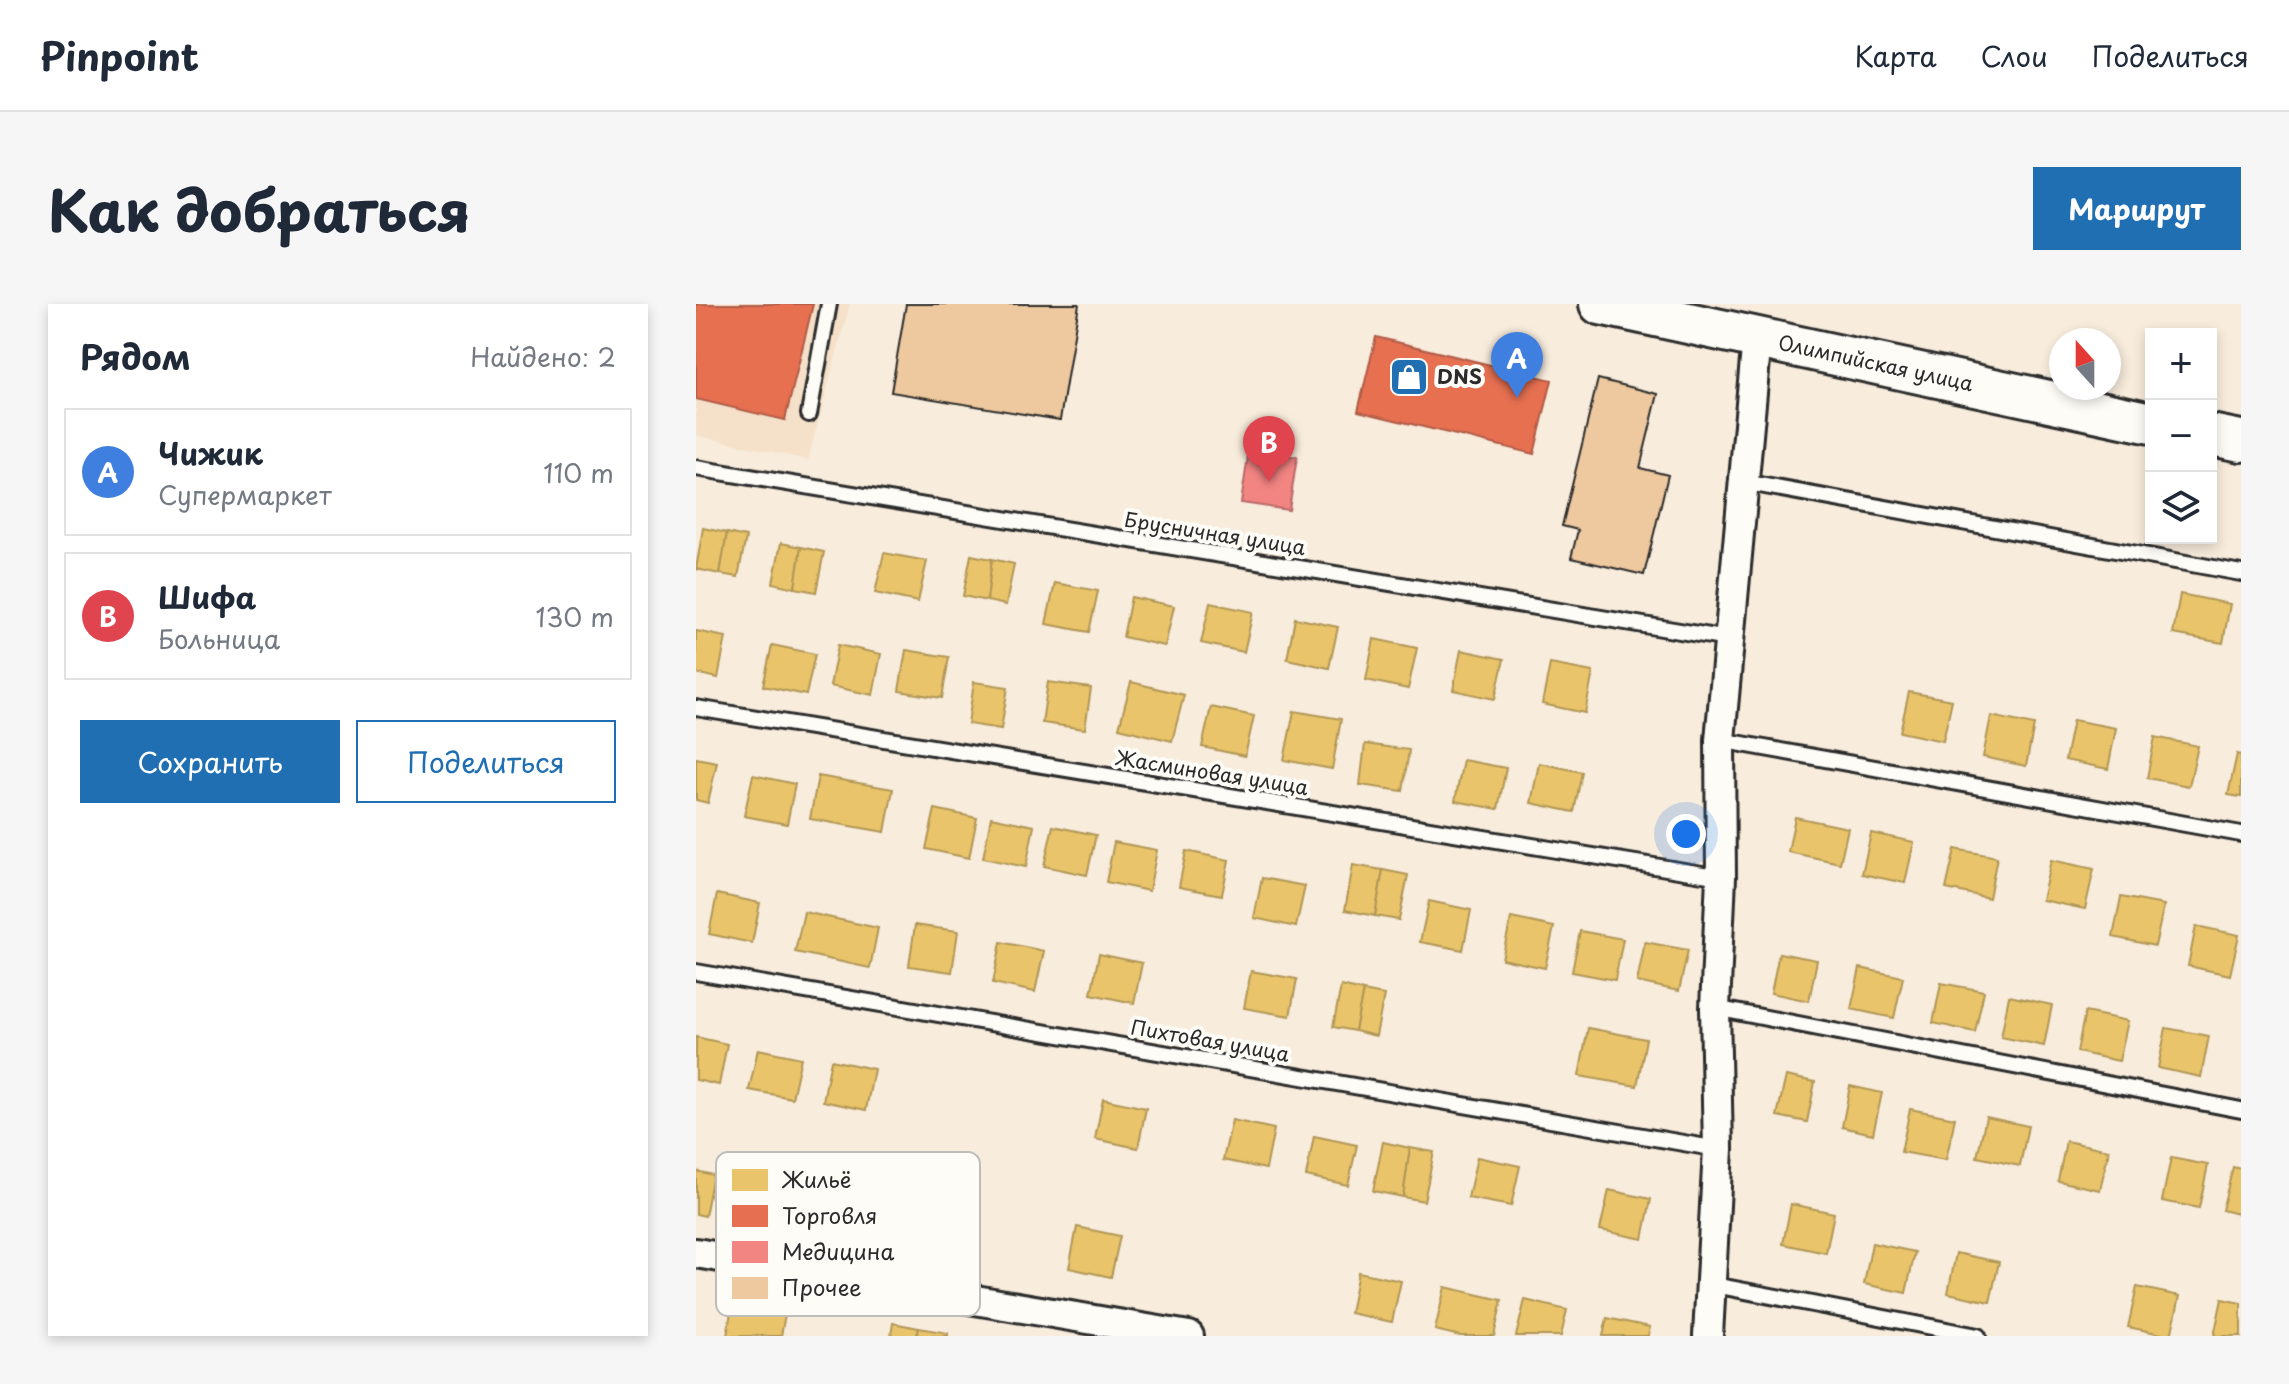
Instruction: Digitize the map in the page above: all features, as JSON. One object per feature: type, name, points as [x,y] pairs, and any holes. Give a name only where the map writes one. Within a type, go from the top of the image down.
[{"type":"street","name":"Олимпийская улица","points":[[1600,304],[2145,422]]},
{"type":"street","points":[[1708,1336],[1718,1149],[1715,1008],[1721,877],[1720,740],[1757,338]]},
{"type":"street","points":[[2217,436],[2241,441]]},
{"type":"street","points":[[696,1253],[716,1256]]},
{"type":"street","points":[[980,1301],[1189,1336]]},
{"type":"lane","points":[[809,414],[829,304]]},
{"type":"lane","name":"Брусничная улица","points":[[696,468],[1728,639]]},
{"type":"lane","points":[[1743,482],[2241,573]]},
{"type":"lane","name":"Жасминовая улица","points":[[696,708],[1721,877]]},
{"type":"lane","points":[[1720,740],[2241,834]]},
{"type":"lane","name":"Пихтовая улица","points":[[696,972],[1718,1149]]},
{"type":"lane","points":[[1715,1008],[2241,1110]]},
{"type":"lane","points":[[1709,1284],[1978,1336]]},
{"type":"shaded area","points":[[696,304],[850,304],[808,460],[696,435]]},
{"type":"building: Жильё","points":[[703,528],[727,533],[720,574],[696,569]]},
{"type":"building: Жильё","points":[[727,533],[746,537],[738,577],[720,574]]},
{"type":"building: Жильё","points":[[781,543],[801,547],[795,588],[773,583]]},
{"type":"building: Жильё","points":[[801,547],[824,552],[816,592],[795,588]]},
{"type":"building: Жильё","points":[[884,553],[927,561],[918,602],[875,593]]},
{"type":"building: Жильё","points":[[971,555],[992,559],[987,601],[963,596]]},
{"type":"building: Жильё","points":[[992,559],[1014,564],[1006,605],[987,601]]},
{"type":"building: Жильё","points":[[1055,583],[1098,591],[1089,632],[1046,624]]},
{"type":"building: Жильё","points":[[2180,594],[2230,604],[2223,643],[2173,634]]},
{"type":"building: Жильё","points":[[1131,597],[1174,606],[1165,646],[1123,637]]},
{"type":"building: Жильё","points":[[1210,603],[1253,612],[1244,652],[1201,643]]},
{"type":"building: Жильё","points":[[1295,618],[1338,627],[1329,668],[1287,659]]},
{"type":"building: Жильё","points":[[696,631],[726,637],[718,678],[696,673]]},
{"type":"building: Жильё","points":[[1374,639],[1417,648],[1408,689],[1366,680]]},
{"type":"building: Жильё","points":[[772,645],[815,654],[806,695],[763,686]]},
{"type":"building: Жильё","points":[[838,645],[881,654],[873,695],[830,686]]},
{"type":"building: Жильё","points":[[906,650],[949,657],[942,698],[899,691]]},
{"type":"building: Жильё","points":[[1461,650],[1504,659],[1495,699],[1453,690]]},
{"type":"building: Жильё","points":[[1550,664],[1593,672],[1585,713],[1542,704]]},
{"type":"building: Жильё","points":[[974,682],[1008,687],[1001,729],[968,724]]},
{"type":"building: Жильё","points":[[1048,682],[1091,688],[1085,729],[1042,723]]},
{"type":"building: Жильё","points":[[1131,682],[1184,695],[1172,741],[1119,728]]},
{"type":"building: Жильё","points":[[1909,692],[1952,700],[1943,741],[1900,732]]},
{"type":"building: Жильё","points":[[1211,707],[1254,716],[1245,756],[1202,747]]},
{"type":"building: Жильё","points":[[1294,711],[1341,719],[1332,769],[1284,760]]},
{"type":"building: Жильё","points":[[1991,716],[2034,725],[2026,766],[1983,757]]},
{"type":"building: Жильё","points":[[2073,720],[2116,728],[2108,769],[2065,760]]},
{"type":"building: Жильё","points":[[2155,737],[2198,746],[2189,786],[2147,778]]},
{"type":"building: Жильё","points":[[1365,744],[1409,750],[1403,791],[1360,785]]},
{"type":"building: Жильё","points":[[2237,754],[2241,755],[2241,797],[2228,795]]},
{"type":"building: Жильё","points":[[696,758],[717,762],[708,803],[696,800]]},
{"type":"building: Жильё","points":[[1463,760],[1506,768],[1498,809],[1455,801]]},
{"type":"building: Жильё","points":[[1539,763],[1582,772],[1574,812],[1531,803]]},
{"type":"building: Жильё","points":[[753,775],[795,784],[787,824],[744,816]]},
{"type":"building: Жильё","points":[[818,776],[893,789],[885,832],[810,819]]},
{"type":"building: Жильё","points":[[935,809],[977,818],[969,858],[926,849]]},
{"type":"building: Жильё","points":[[991,817],[1034,826],[1026,867],[983,858]]},
{"type":"building: Жильё","points":[[1795,817],[1848,828],[1840,863],[1788,852]]},
{"type":"building: Жильё","points":[[1053,826],[1096,835],[1087,875],[1044,866]]},
{"type":"building: Жильё","points":[[1871,833],[1914,842],[1905,883],[1862,874]]},
{"type":"building: Жильё","points":[[1114,842],[1157,850],[1149,891],[1106,882]]},
{"type":"building: Жильё","points":[[1955,849],[1997,857],[1989,898],[1946,889]]},
{"type":"building: Жильё","points":[[1186,851],[1229,860],[1222,895],[1179,887]]},
{"type":"building: Жильё","points":[[2051,860],[2094,869],[2085,909],[2042,900]]},
{"type":"building: Жильё","points":[[1353,865],[1383,870],[1375,916],[1345,910]]},
{"type":"building: Жильё","points":[[1383,870],[1408,875],[1399,920],[1375,916]]},
{"type":"building: Жильё","points":[[1262,878],[1305,886],[1296,927],[1254,918]]},
{"type":"building: Жильё","points":[[717,894],[760,903],[752,943],[709,934]]},
{"type":"building: Жильё","points":[[2121,897],[2164,905],[2155,946],[2113,937]]},
{"type":"building: Жильё","points":[[1429,901],[1471,910],[1463,950],[1420,942]]},
{"type":"building: Жильё","points":[[804,912],[878,928],[870,968],[795,952]]},
{"type":"building: Жильё","points":[[1511,918],[1554,927],[1545,968],[1502,959]]},
{"type":"building: Жильё","points":[[915,925],[958,931],[952,972],[909,966]]},
{"type":"building: Жильё","points":[[2196,926],[2239,935],[2230,975],[2188,966]]},
{"type":"building: Жильё","points":[[1580,931],[1623,939],[1615,980],[1572,972]]},
{"type":"building: Жильё","points":[[1001,942],[1044,951],[1035,992],[993,983]]},
{"type":"building: Жильё","points":[[1645,942],[1688,950],[1679,991],[1637,982]]},
{"type":"building: Жильё","points":[[1779,953],[1817,960],[1809,1001],[1771,993]]},
{"type":"building: Жильё","points":[[1099,954],[1142,963],[1134,1003],[1091,994]]},
{"type":"building: Жильё","points":[[1860,968],[1903,977],[1894,1018],[1851,1009]]},
{"type":"building: Жильё","points":[[1251,971],[1297,979],[1290,1016],[1244,1008]]},
{"type":"building: Жильё","points":[[1941,983],[1984,991],[1975,1032],[1933,1023]]},
{"type":"building: Жильё","points":[[1341,986],[1363,991],[1355,1031],[1333,1027]]},
{"type":"building: Жильё","points":[[1363,991],[1384,995],[1376,1036],[1355,1031]]},
{"type":"building: Жильё","points":[[2009,996],[2052,1005],[2044,1046],[2001,1037]]},
{"type":"building: Жильё","points":[[2085,1012],[2128,1021],[2119,1061],[2077,1052]]},
{"type":"building: Жильё","points":[[1588,1028],[1646,1039],[1637,1086],[1579,1076]]},
{"type":"building: Жильё","points":[[2166,1028],[2209,1036],[2201,1077],[2158,1068]]},
{"type":"building: Жильё","points":[[696,1037],[727,1044],[719,1085],[696,1080]]},
{"type":"building: Жильё","points":[[758,1049],[801,1058],[792,1098],[749,1090]]},
{"type":"building: Жильё","points":[[831,1060],[874,1069],[866,1110],[823,1101]]},
{"type":"building: Жильё","points":[[1786,1076],[1815,1082],[1807,1122],[1777,1116]]},
{"type":"building: Жильё","points":[[1850,1086],[1882,1093],[1873,1134],[1842,1127]]},
{"type":"building: Жильё","points":[[1103,1099],[1146,1108],[1138,1148],[1095,1139]]},
{"type":"building: Жильё","points":[[1910,1109],[1955,1118],[1946,1160],[1901,1152]]},
{"type":"building: Жильё","points":[[1986,1117],[2028,1126],[2020,1166],[1977,1157]]},
{"type":"building: Жильё","points":[[1232,1120],[1274,1129],[1266,1169],[1223,1160]]},
{"type":"building: Жильё","points":[[1314,1136],[1357,1145],[1348,1185],[1306,1176]]},
{"type":"building: Жильё","points":[[2066,1141],[2109,1150],[2100,1190],[2058,1181]]},
{"type":"building: Жильё","points":[[1383,1142],[1410,1148],[1403,1197],[1373,1191]]},
{"type":"building: Жильё","points":[[1410,1148],[1434,1152],[1424,1201],[1403,1197]]},
{"type":"building: Жильё","points":[[1477,1157],[1520,1166],[1511,1206],[1468,1198]]},
{"type":"building: Жильё","points":[[2171,1158],[2208,1165],[2199,1208],[2162,1201]]},
{"type":"building: Жильё","points":[[2233,1167],[2241,1169],[2241,1215],[2222,1210]]},
{"type":"building: Жильё","points":[[696,1171],[713,1175],[705,1216],[696,1214]]},
{"type":"building: Жильё","points":[[1609,1190],[1651,1199],[1643,1239],[1600,1230]]},
{"type":"building: Жильё","points":[[1791,1204],[1834,1213],[1826,1253],[1783,1244]]},
{"type":"building: Жильё","points":[[1077,1227],[1120,1236],[1111,1277],[1069,1268]]},
{"type":"building: Жильё","points":[[1872,1243],[1915,1252],[1906,1293],[1864,1284]]},
{"type":"building: Жильё","points":[[1956,1253],[1999,1262],[1990,1302],[1948,1293]]},
{"type":"building: Жильё","points":[[1358,1272],[1401,1281],[1392,1322],[1350,1313]]},
{"type":"building: Жильё","points":[[1445,1287],[1502,1300],[1494,1336],[1460,1336],[1435,1330]]},
{"type":"building: Жильё","points":[[2137,1287],[2180,1296],[2171,1336],[2128,1327]]},
{"type":"building: Жильё","points":[[2222,1299],[2241,1303],[2241,1336],[2214,1336]]},
{"type":"building: Жильё","points":[[1525,1300],[1567,1310],[1561,1336],[1516,1336]]},
{"type":"building: Жильё","points":[[730,1316],[785,1316],[781,1336],[727,1336]]},
{"type":"building: Жильё","points":[[1607,1318],[1650,1327],[1648,1336],[1603,1336]]},
{"type":"building: Жильё","points":[[893,1323],[919,1328],[917,1336],[891,1336]]},
{"type":"building: Жильё","points":[[919,1328],[948,1333],[948,1336],[917,1336]]},
{"type":"building: Торговля","points":[[696,304],[813,304],[785,420],[696,399]]},
{"type":"building: Торговля","points":[[1376,337],[1552,380],[1534,454],[1358,411]]},
{"type":"building: Медицина","points":[[1249,449],[1297,457],[1289,510],[1241,503]]},
{"type":"building: Прочее","points":[[906,304],[1079,304],[1060,420],[891,392]]},
{"type":"building: Прочее","points":[[1598,379],[1658,394],[1640,468],[1668,475],[1644,575],[1571,558],[1578,530],[1562,526]]},
{"type":"place","name":"DNS","points":[[1409,377]]},
{"type":"place","name":"Чижик","points":[[1517,398]]},
{"type":"place","name":"Шифа","points":[[1269,482]]}]
